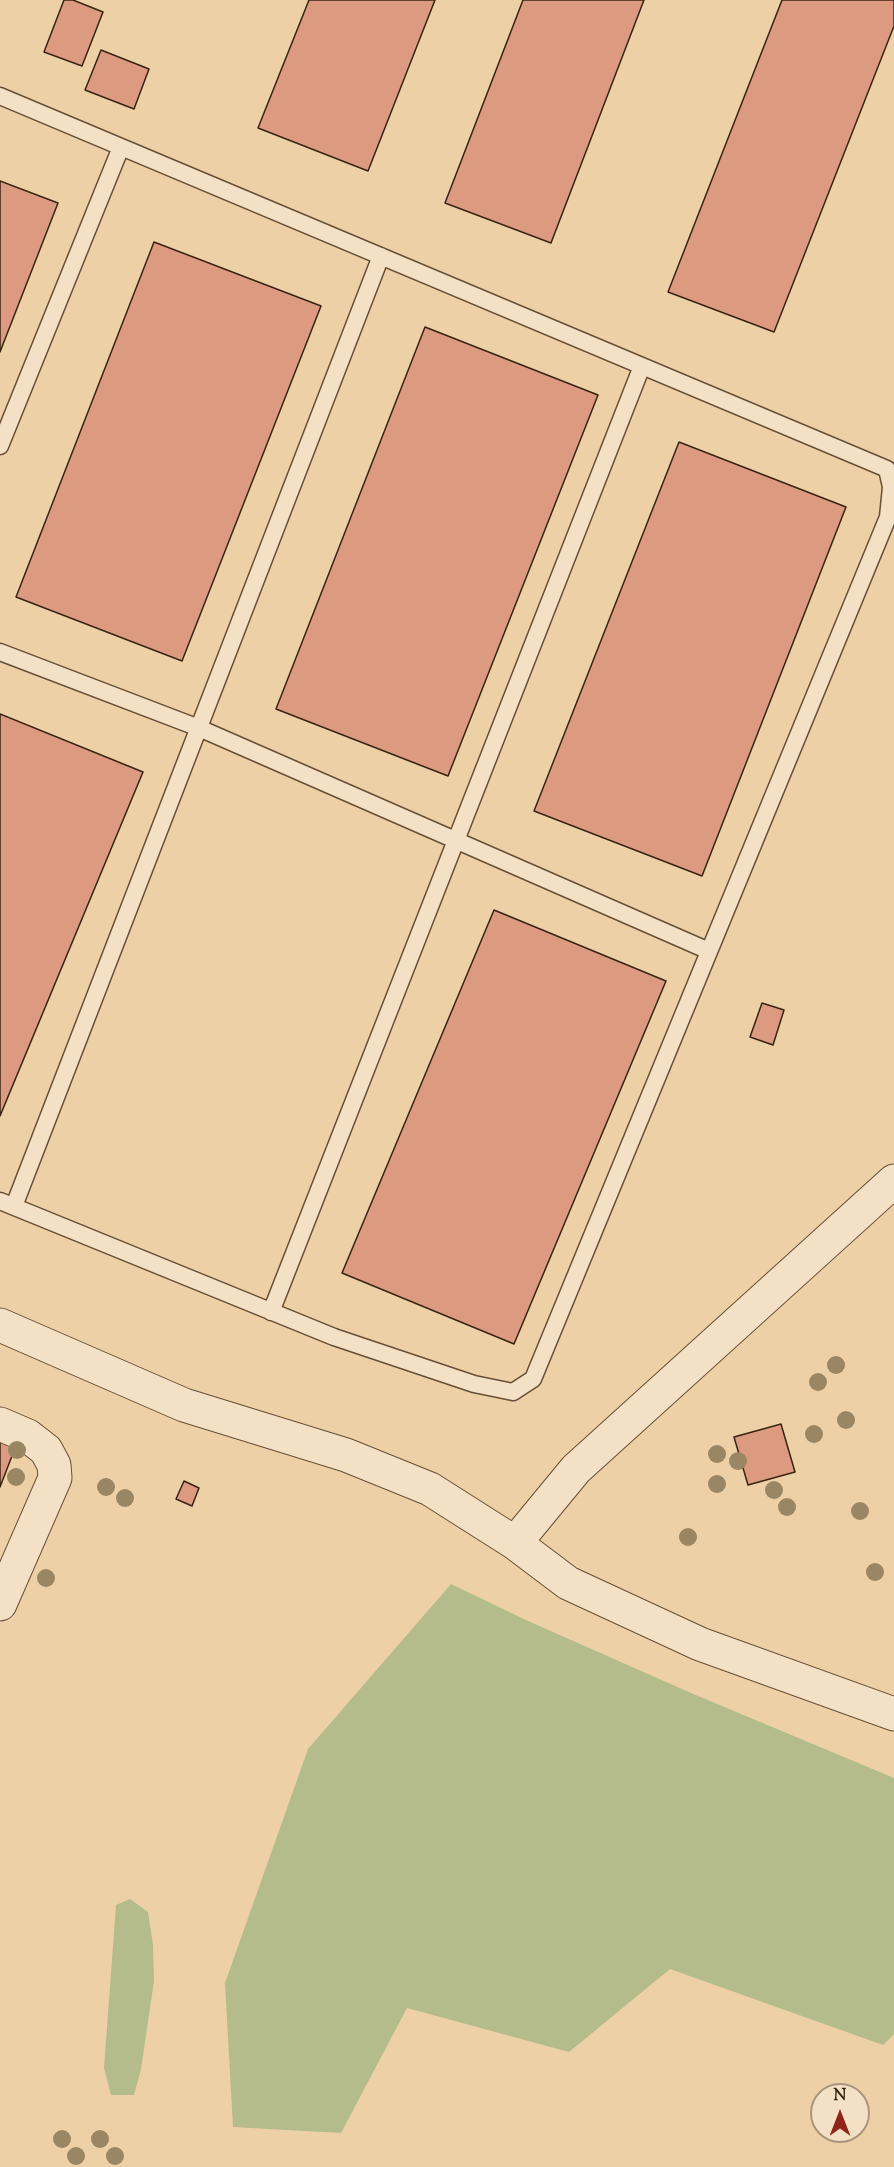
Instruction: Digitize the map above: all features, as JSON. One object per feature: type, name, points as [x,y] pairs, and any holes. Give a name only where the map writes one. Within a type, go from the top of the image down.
[{"type":"street","points":[[516,1544],[576,1469],[894,1181]]},
{"type":"street","points":[[0,1325],[184,1405],[346,1455],[430,1489],[516,1544],[568,1583],[700,1644],[894,1714]]},
{"type":"street","points":[[0,1424],[28,1436],[46,1450],[54,1465],[55,1478],[0,1604]]},
{"type":"lane","points":[[0,96],[381,256],[886,469],[891,487],[888,517],[533,1379],[513,1392],[474,1384],[334,1338],[7,1203],[199,728],[381,256]]},
{"type":"lane","points":[[0,446],[121,147]]},
{"type":"lane","points":[[271,1312],[642,366]]},
{"type":"lane","points":[[0,652],[199,728],[709,951]]},
{"type":"green space","points":[[451,1584],[528,1621],[691,1693],[894,1778],[894,2034],[883,2045],[670,1969],[569,2052],[407,2008],[341,2133],[233,2127],[225,1983],[308,1749]]},
{"type":"green space","points":[[130,1899],[148,1912],[153,1945],[154,1981],[141,2069],[134,2095],[111,2095],[104,2068],[116,1905]]},
{"type":"building","points":[[64,0],[73,0],[103,12],[82,66],[44,52]]},
{"type":"building","points":[[309,0],[435,0],[368,171],[258,128]]},
{"type":"building","points":[[523,0],[644,0],[551,243],[445,203]]},
{"type":"building","points":[[782,0],[894,0],[894,26],[774,332],[668,292]]},
{"type":"building","points":[[101,50],[149,69],[134,109],[85,90]]},
{"type":"building","points":[[0,181],[58,203],[0,352]]},
{"type":"building","points":[[154,242],[321,306],[182,661],[16,597]]},
{"type":"building","points":[[425,327],[598,395],[448,776],[276,709]]},
{"type":"building","points":[[679,442],[846,507],[702,876],[534,811]]},
{"type":"building","points":[[0,714],[143,772],[0,1116]]},
{"type":"building","points":[[494,910],[666,981],[514,1344],[342,1273]]},
{"type":"building","points":[[762,1003],[784,1010],[773,1045],[750,1037]]},
{"type":"building","points":[[781,1424],[795,1472],[748,1485],[734,1437]]},
{"type":"building","points":[[0,1436],[17,1443],[0,1487]]},
{"type":"building","points":[[184,1481],[199,1488],[192,1506],[176,1499]]}]
